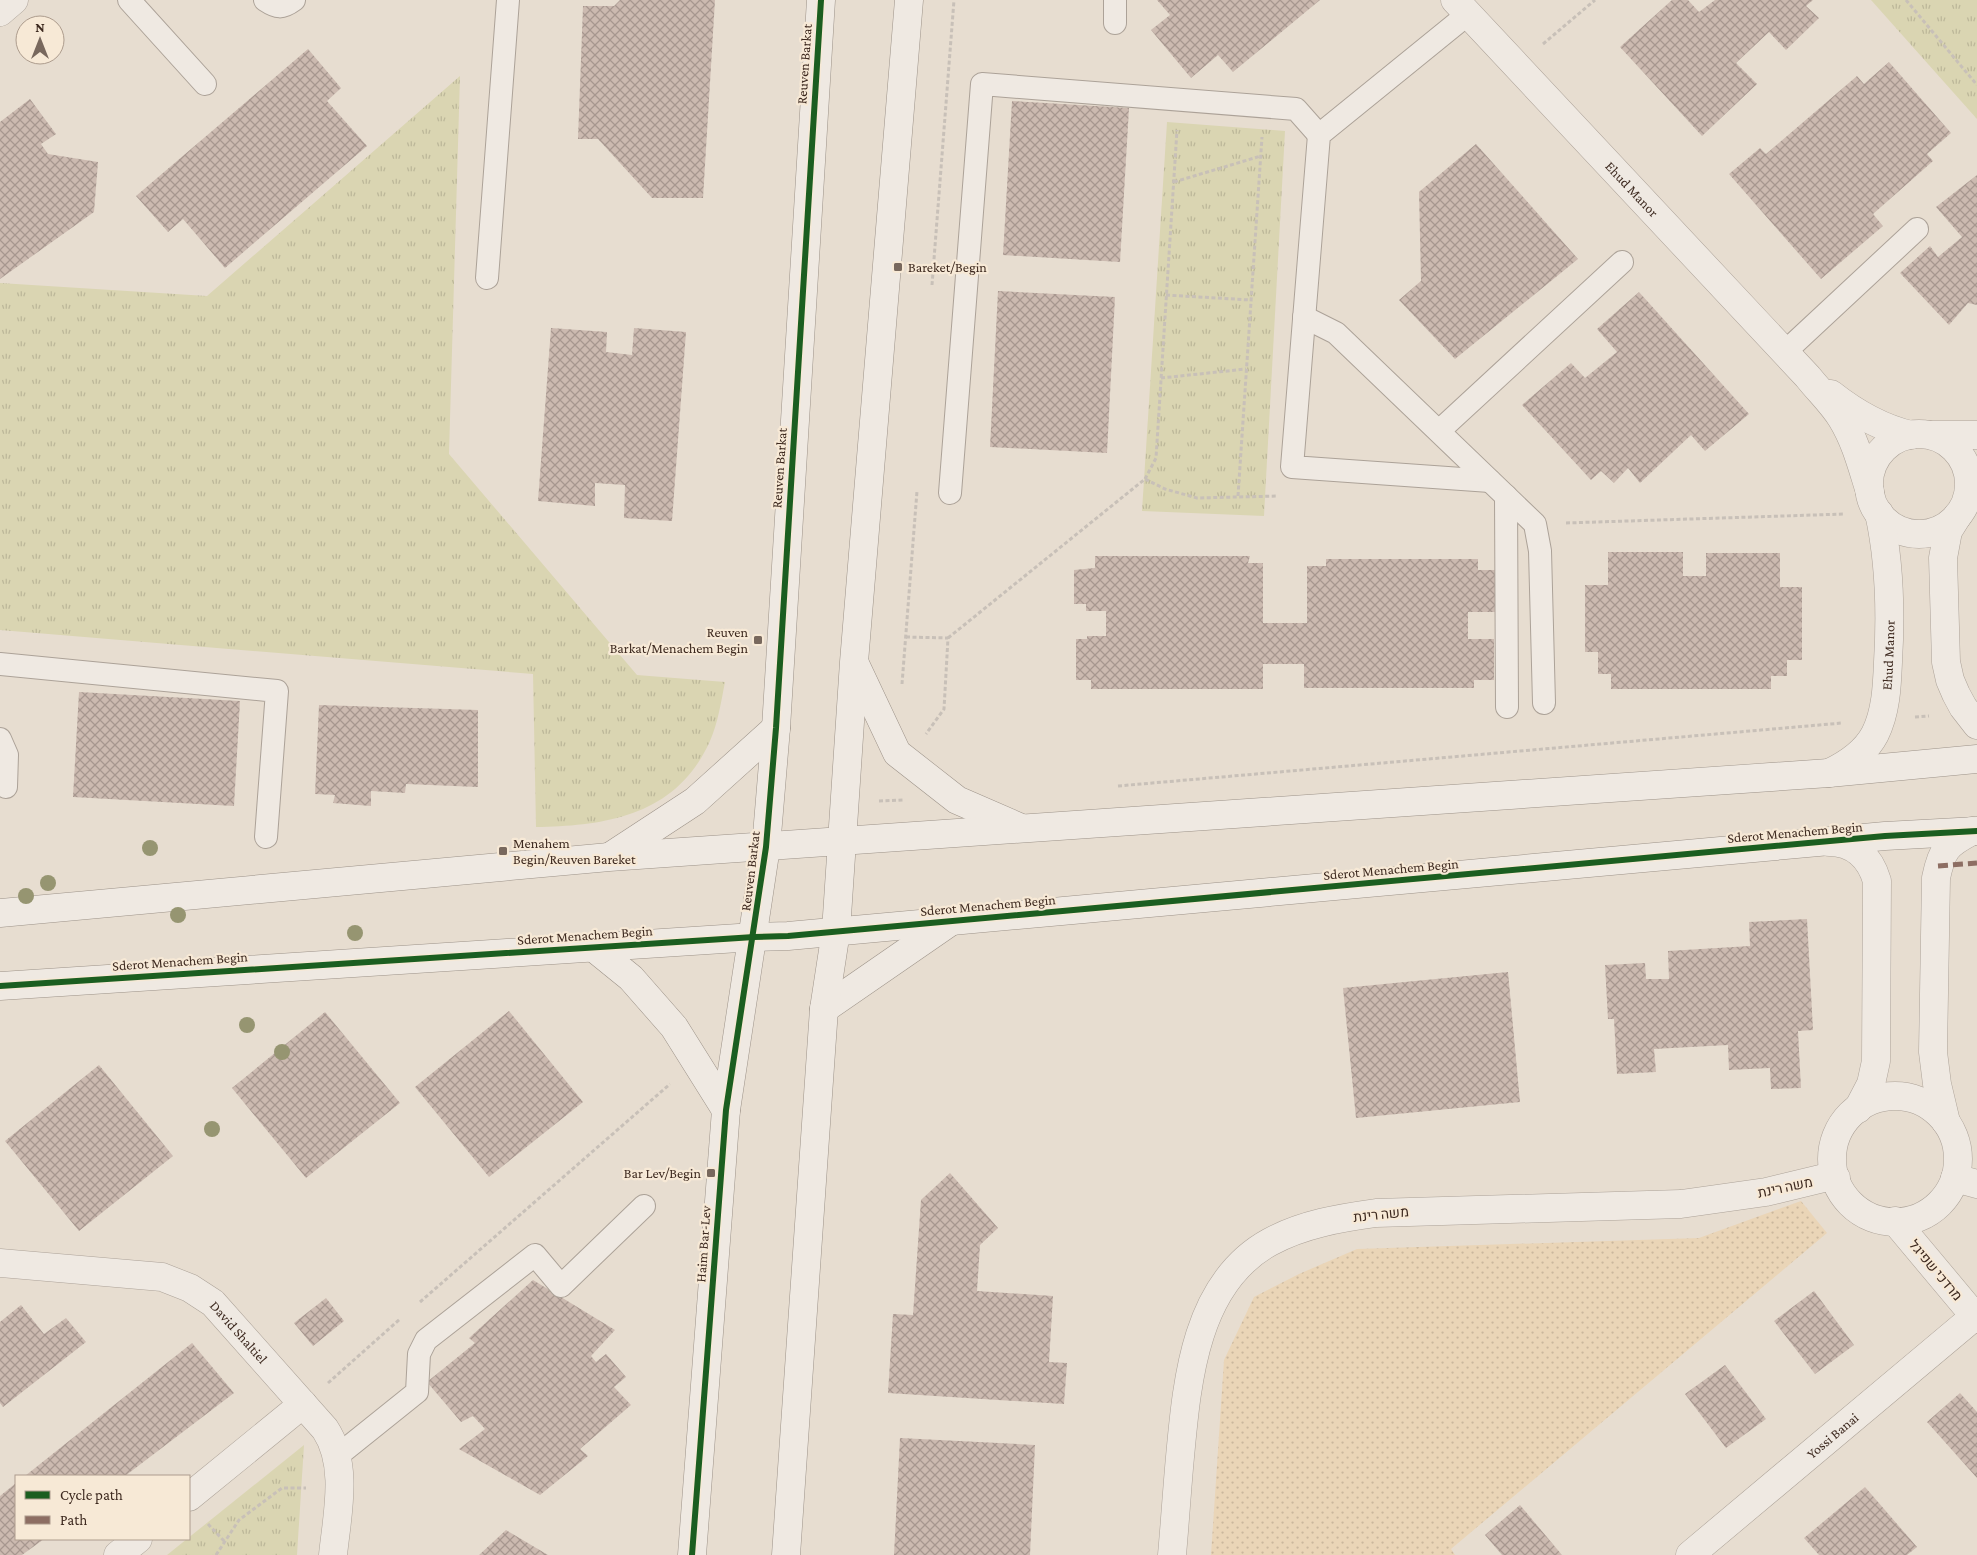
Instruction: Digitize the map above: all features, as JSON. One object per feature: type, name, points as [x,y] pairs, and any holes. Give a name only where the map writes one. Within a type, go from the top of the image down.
[{"type":"street","points":[[0,12],[14,0]]},
{"type":"street","name":"Reuven Barkat","points":[[754,937],[766,847],[776,728],[821,0]]},
{"type":"street","points":[[786,1555],[824,1009],[836,931],[854,662],[909,0]]},
{"type":"street","name":"Ehud Manor","points":[[1462,7],[1808,376],[1836,410],[1848,430],[1859,455],[1886,548],[1890,598],[1886,691],[1875,734],[1864,750],[1845,766],[1830,773]]},
{"type":"street","name":"Ehud Manor","points":[[1808,376],[1844,404],[1886,428],[1919,435]]},
{"type":"street","points":[[1968,495],[1942,528],[1919,534],[1896,528],[1874,503],[1870,476],[1879,454],[1890,444],[1919,435],[1977,435]]},
{"type":"street","points":[[1919,435],[1948,444],[1959,454],[1968,476],[1968,495],[1948,531],[1943,558],[1946,662],[1950,680],[1956,694],[1972,719]]},
{"type":"street","points":[[854,662],[897,753],[957,800],[1023,829]]},
{"type":"street","points":[[609,857],[695,802],[776,728]]},
{"type":"street","points":[[0,914],[609,857],[1830,773],[1977,759]]},
{"type":"street","points":[[1946,1122],[1937,1084],[1933,1052],[1936,878],[1942,856],[1947,848],[1953,841],[1975,831]]},
{"type":"street","name":"Sderot Menachem Begin","points":[[0,986],[788,936],[1829,842],[1975,831]]},
{"type":"street","points":[[1829,842],[1841,842],[1857,851],[1870,863],[1877,881],[1876,1061],[1872,1084],[1858,1108],[1845,1122],[1836,1139],[1833,1159],[1836,1178],[1845,1196],[1858,1209],[1876,1218],[1895,1222],[1915,1218],[1933,1209],[1946,1196],[1966,1181],[1958,1169],[1958,1148],[1951,1130],[1946,1122],[1925,1103],[1906,1097],[1895,1096],[1876,1099],[1858,1108]]},
{"type":"street","name":"Sderot Menachem Begin","points":[[824,1009],[951,921]]},
{"type":"street","name":"Haim Bar-Lev","points":[[692,1555],[726,1110],[754,937]]},
{"type":"street","points":[[594,948],[638,985],[674,1027],[726,1110]]},
{"type":"street","name":"משה רינת","points":[[1172,1555],[1184,1406],[1193,1358],[1206,1318],[1223,1286],[1244,1261],[1270,1242],[1300,1228],[1336,1219],[1376,1213],[1681,1204],[1766,1192],[1824,1178],[1836,1178]]},
{"type":"street","name":"מרדכי שפיגל","points":[[1895,1222],[1976,1318]]},
{"type":"street","name":"David Shaltiel","points":[[0,1263],[154,1276],[169,1279],[190,1288],[218,1308],[329,1435],[336,1457],[338,1489],[333,1555]]},
{"type":"street","name":"Yossi Banai","points":[[1690,1555],[1976,1318]]},
{"type":"street","points":[[190,1496],[303,1404]]},
{"type":"street","points":[[118,1555],[137,1540]]},
{"type":"lane","points":[[129,0],[205,84]]},
{"type":"lane","points":[[265,0],[275,6],[286,6],[294,0]]},
{"type":"lane","points":[[487,278],[508,0]]},
{"type":"lane","points":[[1115,0],[1115,23]]},
{"type":"lane","points":[[1462,7],[1319,135],[1292,467],[1490,481]]},
{"type":"lane","points":[[950,493],[982,84],[1296,109],[1319,135]]},
{"type":"lane","points":[[1785,352],[1917,229]]},
{"type":"lane","points":[[1439,432],[1622,262]]},
{"type":"lane","points":[[1304,317],[1336,333],[1535,524],[1540,551],[1544,703]]},
{"type":"lane","points":[[1506,496],[1507,707]]},
{"type":"lane","points":[[0,664],[277,691],[266,837]]},
{"type":"lane","points":[[0,739],[7,755],[6,787]]},
{"type":"lane","points":[[336,1457],[417,1392],[419,1354],[426,1340],[535,1254],[561,1286],[644,1206]]},
{"type":"path","points":[[1517,66],[1595,0]]},
{"type":"path","points":[[1906,0],[1977,86]]},
{"type":"path","points":[[906,637],[948,638],[1145,479],[1156,458],[1179,100]]},
{"type":"path","points":[[1238,496],[1264,106]]},
{"type":"path","points":[[1174,182],[1261,156]]},
{"type":"path","points":[[1166,295],[1250,300]]},
{"type":"path","points":[[1161,378],[1246,369]]},
{"type":"path","points":[[1145,479],[1165,490],[1197,498],[1288,496]]},
{"type":"path","points":[[1535,524],[1874,503]]},
{"type":"path","points":[[906,760],[944,708],[948,638]]},
{"type":"path","points":[[1116,786],[1880,720],[1972,719]]},
{"type":"path","points":[[844,803],[905,800]]},
{"type":"path","points":[[414,1307],[696,1062]]},
{"type":"path","points":[[303,1404],[407,1314]]},
{"type":"path","points":[[216,1555],[239,1520],[282,1488],[338,1489]]},
{"type":"green space","points":[[1871,0],[1977,0],[1977,119]]},
{"type":"green space","points":[[460,76],[449,454],[637,675],[725,682],[719,712],[710,741],[696,766],[679,786],[659,800],[637,811],[614,819],[589,824],[536,827],[533,674],[0,630],[0,283],[207,296]]},
{"type":"green space","points":[[1167,122],[1285,131],[1264,516],[1142,511]]},
{"type":"green space","points":[[304,1445],[297,1555],[167,1555],[186,1540],[190,1540],[190,1537]]},
{"type":"sand","points":[[1801,1201],[1827,1233],[1451,1549],[1455,1555],[1211,1555],[1224,1360],[1254,1297],[1299,1274],[1357,1249],[1699,1238]]},
{"type":"building","points":[[620,0],[715,0],[703,198],[652,198],[598,139],[578,139],[583,6],[614,6]]},
{"type":"building","points":[[1157,0],[1320,0],[1233,72],[1218,55],[1191,78],[1151,30],[1170,15]]},
{"type":"building","points":[[1672,0],[1688,0],[1699,12],[1715,0],[1813,0],[1806,6],[1819,18],[1786,50],[1769,32],[1736,63],[1757,84],[1702,136],[1620,47]]},
{"type":"building","points":[[308,49],[341,88],[327,101],[367,146],[225,268],[183,219],[168,232],[136,196]]},
{"type":"building","points":[[1889,62],[1951,133],[1927,154],[1933,161],[1873,214],[1883,226],[1821,279],[1729,174],[1760,148],[1766,154],[1857,76],[1864,84]]},
{"type":"building","points":[[30,99],[56,134],[41,144],[48,154],[98,162],[94,212],[0,279],[0,122]]},
{"type":"building","points":[[1012,101],[1129,108],[1120,262],[1003,255]]},
{"type":"building","points":[[1476,144],[1578,259],[1455,359],[1399,300],[1421,281],[1419,192]]},
{"type":"building","points":[[1977,175],[1977,305],[1968,303],[1949,325],[1900,273],[1930,246],[1938,257],[1962,237],[1936,207]]},
{"type":"building","points":[[998,291],[1115,297],[1107,453],[990,447]]},
{"type":"building","points":[[1639,292],[1749,414],[1705,451],[1691,435],[1640,483],[1628,468],[1614,483],[1601,471],[1591,480],[1522,405],[1571,363],[1585,378],[1617,352],[1597,329]]},
{"type":"building","points":[[551,328],[607,332],[606,352],[632,355],[634,328],[686,332],[672,521],[624,518],[625,485],[595,483],[595,506],[538,501]]},
{"type":"building","points":[[1608,552],[1683,552],[1683,576],[1706,576],[1706,553],[1780,553],[1780,587],[1802,587],[1802,660],[1787,660],[1787,676],[1771,676],[1771,689],[1611,689],[1611,674],[1598,674],[1598,652],[1585,652],[1585,585],[1608,585]]},
{"type":"building","points":[[1095,556],[1250,556],[1248,563],[1263,563],[1263,623],[1307,623],[1307,566],[1326,566],[1326,559],[1478,559],[1478,570],[1496,570],[1496,612],[1468,612],[1468,639],[1494,639],[1494,680],[1474,680],[1474,688],[1304,688],[1304,664],[1263,664],[1263,689],[1091,689],[1091,680],[1076,680],[1076,639],[1087,639],[1087,636],[1106,636],[1106,611],[1086,611],[1086,604],[1074,604],[1074,570],[1095,568]]},
{"type":"building","points":[[79,692],[240,701],[234,806],[73,797]]},
{"type":"building","points":[[319,705],[478,710],[478,787],[406,784],[405,793],[371,791],[371,806],[333,803],[335,795],[315,794]]},
{"type":"building","points":[[1807,919],[1813,1030],[1798,1031],[1801,1088],[1771,1089],[1770,1068],[1729,1070],[1728,1045],[1654,1049],[1656,1072],[1617,1074],[1614,1019],[1608,1019],[1605,965],[1645,963],[1646,979],[1669,979],[1668,951],[1750,946],[1749,922]]},
{"type":"building","points":[[1508,972],[1520,1102],[1356,1118],[1343,988]]},
{"type":"building","points":[[509,1011],[583,1102],[489,1177],[415,1087]]},
{"type":"building","points":[[325,1012],[400,1103],[306,1178],[232,1088]]},
{"type":"building","points":[[99,1065],[173,1156],[79,1231],[5,1141]]},
{"type":"building","points":[[950,1173],[998,1228],[980,1245],[977,1291],[1053,1296],[1049,1362],[1067,1363],[1064,1404],[888,1393],[893,1314],[913,1315],[921,1200]]},
{"type":"building","points":[[533,1280],[615,1330],[591,1356],[596,1362],[606,1354],[626,1377],[614,1387],[631,1405],[580,1449],[588,1456],[540,1495],[459,1449],[485,1429],[473,1416],[461,1422],[427,1382],[475,1343],[469,1338]]},
{"type":"building","points":[[1814,1291],[1854,1345],[1815,1374],[1774,1321]]},
{"type":"building","points":[[326,1298],[344,1321],[313,1346],[294,1323]]},
{"type":"building","points":[[21,1305],[44,1334],[66,1318],[86,1342],[3,1407],[0,1403],[0,1322]]},
{"type":"building","points":[[192,1343],[234,1393],[126,1475],[26,1475]]},
{"type":"building","points":[[1725,1365],[1766,1419],[1726,1448],[1685,1394]]},
{"type":"building","points":[[1960,1393],[1977,1412],[1977,1478],[1927,1422]]},
{"type":"building","points":[[900,1438],[1035,1445],[1030,1555],[894,1555]]},
{"type":"building","points":[[15,1484],[15,1540],[43,1540],[22,1555],[0,1555],[0,1496]]},
{"type":"building","points":[[1865,1487],[1917,1547],[1907,1555],[1819,1555],[1804,1538]]},
{"type":"building","points":[[1520,1505],[1562,1555],[1502,1555],[1485,1535]]},
{"type":"building","points":[[506,1530],[548,1555],[479,1555]]},
{"type":"marked path","points":[[1938,866],[1977,863]]},
{"type":"cycle path","points":[[692,1555],[726,1110],[766,847],[776,728],[821,0]]},
{"type":"cycle path","points":[[0,986],[788,936],[1885,836],[1977,831]]},
{"type":"place","name":"Bareket/Begin","points":[[898,267]]},
{"type":"place","name":"Reuven Barkat/Menachem Begin","points":[[758,640]]},
{"type":"place","name":"Menahem Begin/Reuven Bareket","points":[[503,851]]},
{"type":"place","name":"Bar Lev/Begin","points":[[711,1173]]}]
